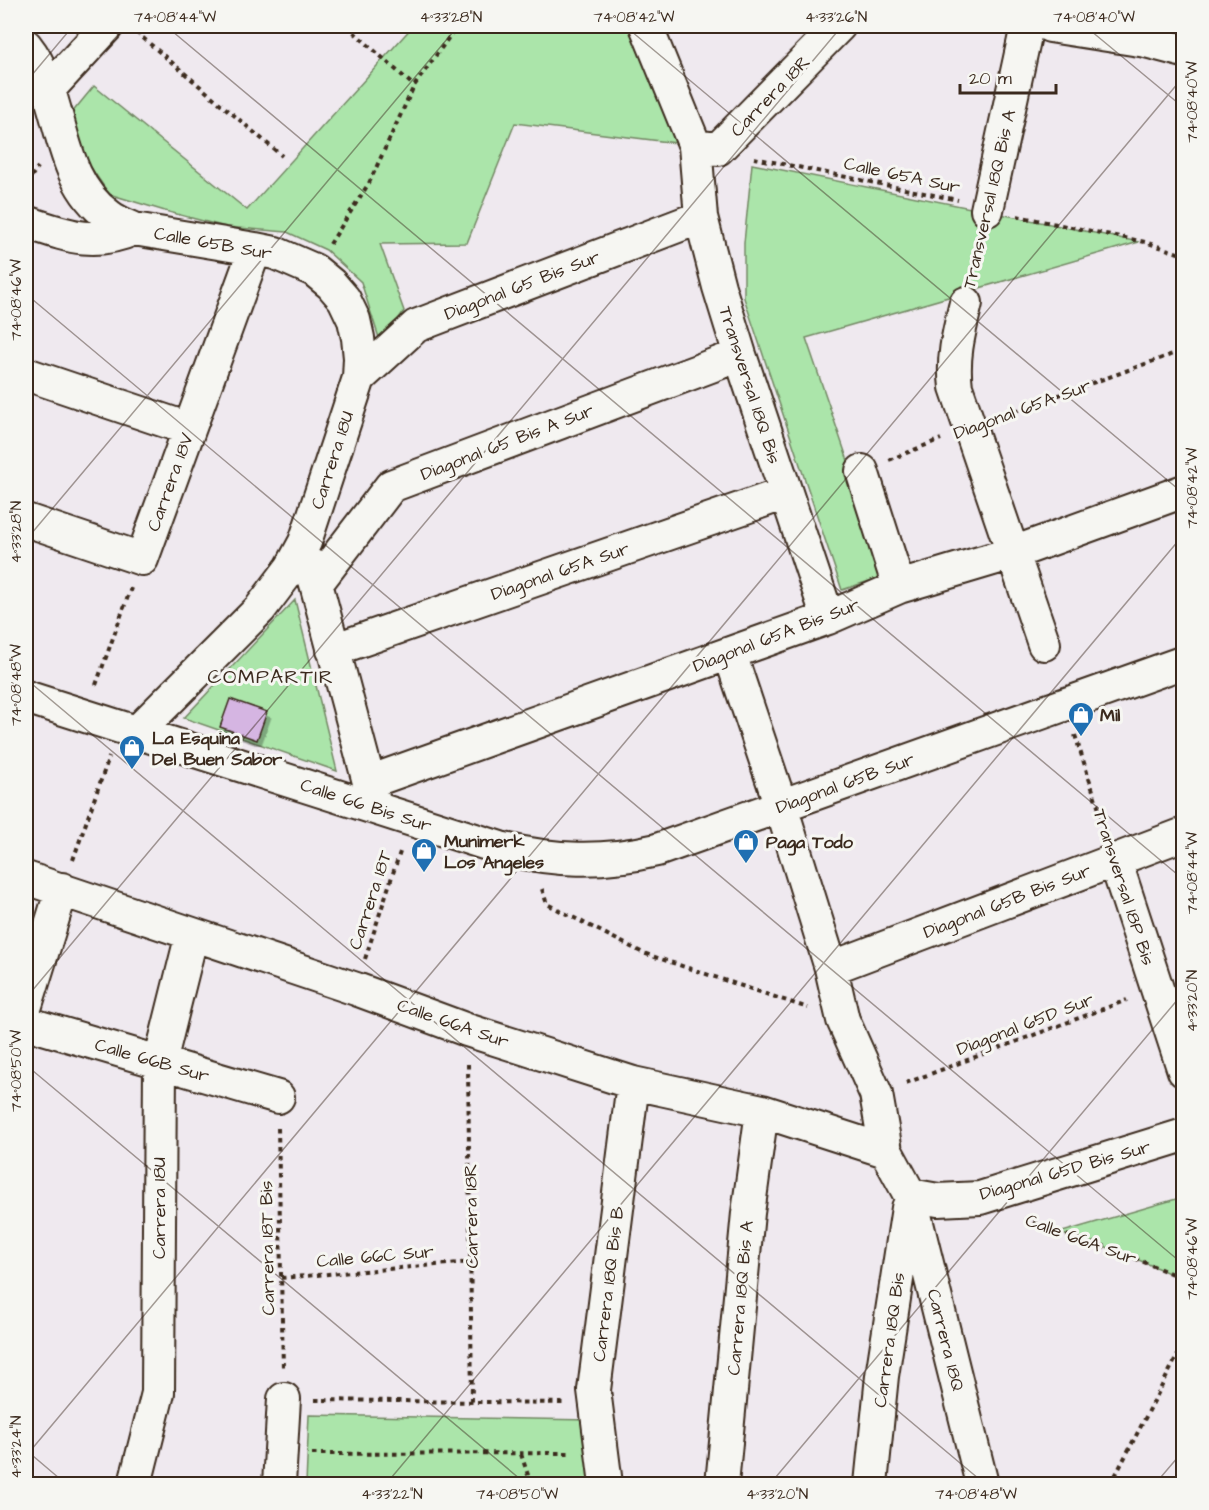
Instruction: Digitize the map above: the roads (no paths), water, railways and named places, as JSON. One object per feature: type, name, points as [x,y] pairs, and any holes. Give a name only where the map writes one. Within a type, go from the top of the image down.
[{"type":"street","points":[[48,90],[107,26]]},
{"type":"street","name":"Transversal 18Q Bis","points":[[646,26],[707,148],[701,217],[719,287],[828,618]]},
{"type":"street","name":"Carrera 18R","points":[[707,148],[839,26]]},
{"type":"street","name":"Transversal 18Q Bis A","points":[[987,210],[1027,26]]},
{"type":"street","points":[[1050,26],[1144,33],[1184,51]]},
{"type":"street","points":[[26,46],[42,72],[70,165],[85,191],[110,217],[134,229]]},
{"type":"street","name":"Diagonal 65 Bis Sur","points":[[359,378],[416,326],[701,217]]},
{"type":"street","name":"Calle 65B Sur","points":[[26,222],[75,238],[116,237],[134,229],[255,249],[275,253],[314,270],[332,284],[345,299],[354,320],[358,338],[359,378]]},
{"type":"street","name":"Carrera 18V","points":[[26,520],[142,559],[255,249]]},
{"type":"street","points":[[966,303],[955,347],[956,387],[1044,644]]},
{"type":"street","name":"Diagonal 65 Bis A Sur","points":[[316,584],[391,486],[740,355]]},
{"type":"street","points":[[26,374],[189,429]]},
{"type":"street","name":"Carrera 18U","points":[[305,542],[359,378]]},
{"type":"street","points":[[862,471],[899,587]]},
{"type":"street","name":"Diagonal 65A Bis Sur","points":[[372,795],[730,654],[828,618],[899,587],[1013,553],[1184,491]]},
{"type":"street","name":"Diagonal 65A Sur","points":[[333,650],[786,493]]},
{"type":"street","points":[[305,542],[372,795]]},
{"type":"street","points":[[128,730],[260,609],[280,584],[305,542]]},
{"type":"street","points":[[730,654],[781,806],[831,968],[843,1020],[876,1094],[886,1151],[910,1196]]},
{"type":"street","name":"Diagonal 65B Sur","points":[[500,848],[562,859],[626,857],[657,850],[1184,662]]},
{"type":"street","name":"Calle 66 Bis Sur","points":[[26,697],[128,730],[372,795],[411,819],[500,848]]},
{"type":"street","name":"Diagonal 65B Bis Sur","points":[[831,968],[1184,834]]},
{"type":"street","name":"Transversal 18P Bis","points":[[1115,860],[1184,1071]]},
{"type":"street","name":"Calle 66A Sur","points":[[26,878],[356,989],[467,1030],[633,1083],[762,1111],[886,1151]]},
{"type":"street","points":[[26,1005],[62,890]]},
{"type":"street","name":"Carrera 18U","points":[[135,1485],[158,1393],[160,1062],[192,934]]},
{"type":"street","name":"Calle 66B Sur","points":[[26,1023],[278,1097]]},
{"type":"street","name":"Carrera 18Q Bis B","points":[[606,1485],[594,1390],[633,1083]]},
{"type":"street","name":"Carrera 18Q Bis A","points":[[722,1485],[748,1213],[762,1111]]},
{"type":"street","name":"Diagonal 65D Bis Sur","points":[[910,1196],[939,1200],[980,1198],[1184,1135]]},
{"type":"street","name":"Carrera 18Q Bis","points":[[871,1485],[882,1376],[910,1196]]},
{"type":"street","name":"Carrera 18Q","points":[[910,1196],[982,1485]]},
{"type":"street","points":[[280,1469],[284,1399]]},
{"type":"place","name":"Mil","points":[[1081,738]]},
{"type":"place","name":"La Esquina Del Buen Sabor","points":[[132,771]]},
{"type":"place","name":"Paga Todo","points":[[746,865]]},
{"type":"place","name":"Munimerk Los Angeles","points":[[424,874]]},
{"type":"district","name":"COMPARTIR","points":[[271,676]]}]
